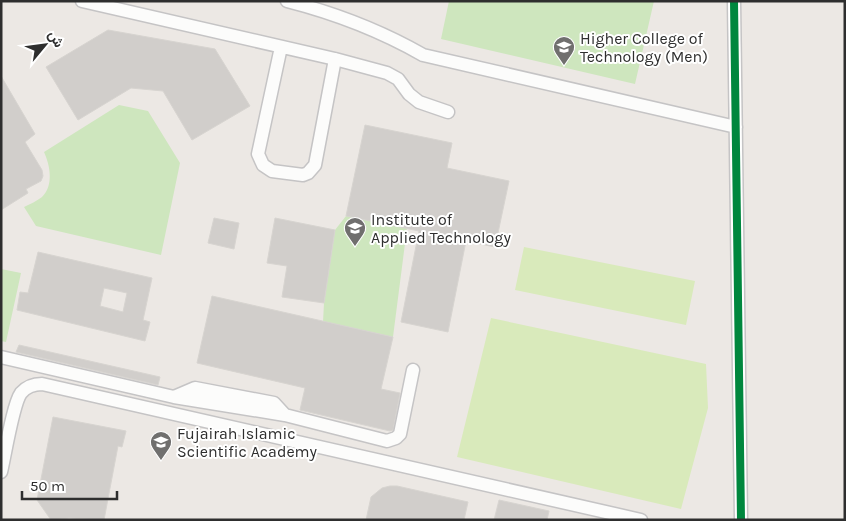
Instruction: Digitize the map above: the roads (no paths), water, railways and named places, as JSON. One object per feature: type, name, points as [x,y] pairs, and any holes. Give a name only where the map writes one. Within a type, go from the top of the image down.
[{"type":"street","points":[[82,1],[387,73],[398,79],[409,94],[419,102],[448,112]]},
{"type":"street","points":[[287,1],[337,16],[373,30],[402,42],[423,55],[736,128]]},
{"type":"street","points":[[734,1],[741,520]]},
{"type":"street","points":[[281,47],[258,154],[263,165],[272,171],[303,175],[308,173],[315,165],[334,59]]},
{"type":"street","points":[[1,357],[174,397],[285,416],[387,441],[393,440],[400,434],[414,370]]},
{"type":"street","points":[[1,472],[17,400],[26,388],[31,385],[42,384],[641,520]]},
{"type":"place","name":"Higher College of Technology (Men)","points":[[564,66]]},
{"type":"place","name":"Institute of Applied Technology","points":[[355,247]]},
{"type":"place","name":"Fujairah Islamic Scientific Academy","points":[[161,461]]}]
